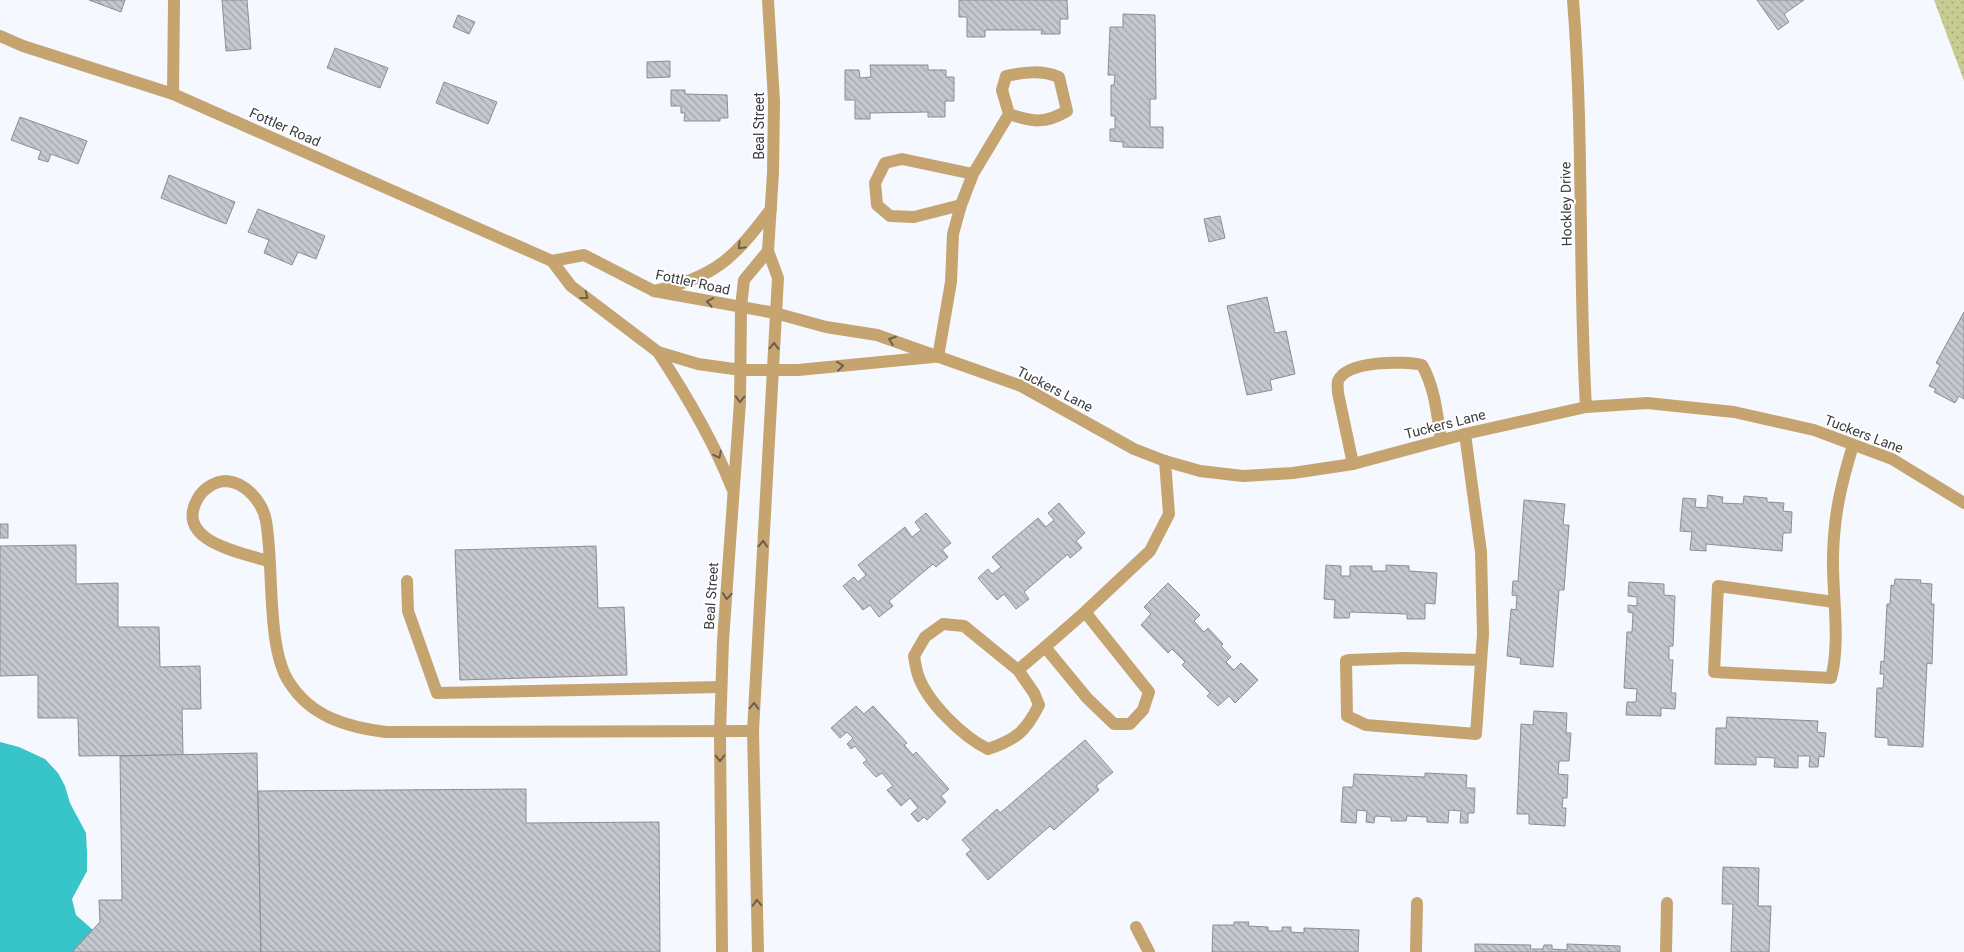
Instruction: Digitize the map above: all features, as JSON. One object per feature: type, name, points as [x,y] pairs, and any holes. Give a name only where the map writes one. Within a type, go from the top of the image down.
[{"type":"street","points":[[173,94],[174,0]]},
{"type":"street","name":"Beal Street","points":[[758,952],[753,732],[756,638],[774,370],[778,278],[768,251],[774,101],[768,0]]},
{"type":"street","name":"Hockley Drive","points":[[1573,0],[1580,130],[1581,320],[1586,407]]},
{"type":"street","name":"Fottler Road","points":[[0,36],[22,46],[173,94],[552,261],[572,286],[658,352],[698,364],[741,370],[774,370]]},
{"type":"street","points":[[938,357],[951,282],[953,234],[973,174],[1009,114],[1002,90],[1006,76],[1024,72],[1047,72],[1059,77],[1067,111],[1052,120],[1031,121],[1009,114]]},
{"type":"street","points":[[961,206],[914,217],[890,216],[877,205],[874,183],[885,163],[902,158],[973,174]]},
{"type":"street","points":[[654,291],[697,279],[716,269],[750,237],[771,208]]},
{"type":"street","name":"Beal Street","points":[[722,952],[720,733],[741,370],[742,307],[744,280],[768,251]]},
{"type":"street","name":"Fottler Road","points":[[552,261],[584,255],[654,291],[775,313]]},
{"type":"street","name":"Tuckers Lane","points":[[775,313],[826,327],[878,335],[1021,386],[1134,449],[1200,472],[1243,476],[1293,473],[1353,464],[1465,434],[1586,407],[1647,403],[1709,409],[1814,430],[1892,459],[1964,504]]},
{"type":"street","points":[[658,352],[687,396],[720,458],[733,491]]},
{"type":"street","name":"Tuckers Lane","points":[[774,370],[938,357]]},
{"type":"street","points":[[1353,464],[1338,393],[1338,381],[1345,373],[1368,365],[1390,362],[1422,365],[1429,378],[1434,395],[1441,440]]},
{"type":"street","points":[[1465,434],[1481,552],[1483,634],[1476,734],[1366,725],[1347,716],[1346,661],[1405,658],[1481,660]]},
{"type":"street","points":[[1834,602],[1718,586],[1714,672],[1831,678],[1835,644],[1833,557],[1837,498],[1854,445]]},
{"type":"street","points":[[1018,670],[1085,612],[1150,551],[1169,514],[1165,461]]},
{"type":"street","points":[[268,561],[221,546],[202,536],[192,522],[191,509],[201,492],[212,485],[225,481],[239,485],[258,500],[266,520],[275,630],[280,658],[288,681],[306,702],[326,717],[357,728],[386,732],[753,732]]},
{"type":"street","points":[[407,581],[408,611],[437,693],[722,687]]},
{"type":"street","points":[[1045,647],[1087,698],[1114,724],[1130,724],[1143,710],[1149,692],[1085,612]]},
{"type":"street","points":[[944,624],[964,626],[1018,670],[1034,693],[1040,706],[1028,726],[1008,742],[988,749],[974,742],[948,719],[934,702],[918,676],[914,656],[926,637],[944,624]]},
{"type":"street","points":[[1666,952],[1668,903]]},
{"type":"street","points":[[1416,904],[1416,952]]},
{"type":"street","points":[[1136,927],[1149,952]]},
{"type":"green space","points":[[1934,0],[1964,0],[1964,81]]},
{"type":"water","points":[[0,742],[19,747],[45,759],[58,773],[65,786],[70,803],[86,833],[87,871],[72,899],[76,915],[93,930],[72,952],[0,952]]},
{"type":"building","points":[[89,0],[125,0],[121,12]]},
{"type":"building","points":[[222,0],[247,0],[251,49],[226,51]]},
{"type":"building","points":[[959,0],[1067,0],[1068,19],[1060,19],[1060,34],[1041,34],[1042,30],[985,30],[985,37],[967,37],[967,17],[959,17]]},
{"type":"building","points":[[1757,0],[1804,0],[1784,14],[1789,22],[1778,30]]},
{"type":"building","points":[[1123,14],[1155,15],[1156,99],[1150,99],[1150,127],[1163,127],[1163,148],[1123,147],[1123,142],[1110,141],[1110,129],[1115,129],[1115,116],[1111,116],[1111,85],[1114,85],[1115,75],[1108,75],[1110,27],[1123,27]]},
{"type":"building","points":[[458,15],[475,22],[469,34],[453,27]]},
{"type":"building","points":[[335,48],[388,68],[380,88],[327,68]]},
{"type":"building","points":[[670,61],[670,77],[647,78],[647,62]]},
{"type":"building","points":[[870,65],[928,65],[928,70],[946,70],[946,77],[954,77],[954,101],[945,101],[945,117],[928,117],[928,112],[870,113],[870,119],[855,119],[855,100],[845,100],[845,70],[859,70],[860,78],[871,77]]},
{"type":"building","points":[[444,82],[497,102],[488,124],[436,103]]},
{"type":"building","points":[[671,90],[685,90],[685,94],[727,95],[728,118],[720,118],[720,121],[684,121],[685,113],[681,113],[681,106],[671,106]]},
{"type":"building","points":[[20,117],[87,141],[78,164],[51,154],[48,162],[38,159],[41,151],[11,140]]},
{"type":"building","points":[[169,175],[235,202],[226,224],[161,198]]},
{"type":"building","points":[[258,209],[325,236],[316,259],[298,252],[292,265],[264,253],[269,240],[248,232]]},
{"type":"building","points":[[1220,216],[1225,238],[1209,242],[1204,219]]},
{"type":"building","points":[[1267,297],[1275,333],[1286,331],[1295,374],[1270,380],[1272,390],[1247,395],[1227,306]]},
{"type":"building","points":[[1964,312],[1964,399],[1959,396],[1955,403],[1934,392],[1936,389],[1929,386],[1940,365],[1936,363]]},
{"type":"building","points":[[1708,495],[1723,497],[1722,503],[1743,504],[1744,496],[1767,498],[1767,502],[1784,503],[1783,511],[1792,512],[1791,533],[1783,533],[1782,551],[1706,544],[1706,551],[1690,550],[1692,532],[1680,531],[1683,498],[1696,499],[1695,507],[1707,508]]},
{"type":"building","points":[[1524,500],[1565,504],[1563,525],[1569,525],[1564,590],[1559,590],[1553,667],[1520,664],[1521,658],[1507,656],[1511,609],[1516,610],[1517,596],[1512,595],[1513,581],[1518,581]]},
{"type":"building","points":[[1059,503],[1085,533],[1076,541],[1082,548],[1070,558],[1068,554],[1024,592],[1029,599],[1016,609],[1004,594],[997,600],[978,578],[988,569],[992,574],[1001,567],[992,557],[1038,518],[1046,527],[1054,520],[1048,513]]},
{"type":"building","points":[[926,513],[951,543],[942,550],[948,557],[936,567],[933,564],[889,601],[893,606],[879,617],[870,605],[863,610],[843,586],[854,577],[858,582],[866,575],[858,565],[905,527],[912,537],[921,530],[915,522]]},
{"type":"building","points":[[0,524],[8,524],[8,538],[0,538]]},
{"type":"building","points":[[76,545],[76,584],[118,583],[118,627],[159,627],[160,667],[200,666],[201,709],[182,709],[183,755],[79,756],[78,718],[38,718],[38,675],[0,676],[0,546]]},
{"type":"building","points":[[596,546],[598,608],[624,607],[627,675],[460,680],[455,550]]},
{"type":"building","points":[[1326,565],[1341,566],[1341,576],[1350,576],[1350,566],[1372,566],[1372,571],[1386,571],[1386,565],[1409,566],[1409,571],[1437,573],[1435,604],[1425,603],[1425,619],[1407,619],[1407,614],[1350,612],[1349,618],[1334,618],[1335,600],[1324,599]]},
{"type":"building","points":[[1895,579],[1921,580],[1920,583],[1932,584],[1931,604],[1934,604],[1932,664],[1927,663],[1923,747],[1888,745],[1888,738],[1875,737],[1877,688],[1883,688],[1884,674],[1880,674],[1881,661],[1884,662],[1887,604],[1890,604],[1891,585],[1894,586]]},
{"type":"building","points":[[1629,582],[1664,584],[1664,595],[1675,596],[1673,646],[1669,646],[1669,660],[1673,660],[1671,693],[1676,693],[1675,709],[1661,708],[1661,716],[1626,715],[1627,702],[1636,702],[1637,689],[1624,688],[1627,632],[1632,632],[1633,613],[1628,612],[1628,605],[1637,606],[1637,597],[1628,596]]},
{"type":"building","points":[[1168,583],[1200,615],[1194,621],[1204,632],[1208,628],[1223,644],[1221,646],[1231,657],[1226,662],[1234,670],[1241,663],[1258,680],[1235,703],[1229,696],[1218,706],[1207,696],[1210,693],[1182,665],[1185,662],[1172,649],[1168,653],[1141,625],[1151,614],[1144,607]]},
{"type":"building","points":[[856,706],[864,714],[873,706],[907,743],[904,745],[913,755],[916,752],[949,789],[941,796],[946,802],[927,820],[924,817],[918,822],[911,814],[918,808],[910,798],[901,806],[887,790],[893,786],[882,773],[876,777],[863,763],[867,760],[855,746],[851,749],[847,744],[853,738],[847,732],[840,738],[831,728]]},
{"type":"building","points":[[1534,711],[1567,713],[1566,733],[1571,733],[1569,761],[1559,761],[1558,774],[1568,775],[1567,798],[1563,798],[1562,808],[1566,808],[1565,826],[1529,824],[1529,814],[1517,814],[1521,724],[1533,725]]},
{"type":"building","points":[[1727,717],[1818,721],[1817,732],[1826,733],[1824,757],[1819,756],[1818,767],[1809,767],[1810,756],[1798,756],[1798,768],[1774,767],[1775,758],[1756,757],[1756,765],[1715,764],[1716,728],[1726,728]]},
{"type":"building","points":[[1085,740],[1113,772],[1096,786],[1099,790],[1054,830],[1050,826],[988,880],[966,854],[971,850],[962,840],[997,809],[1000,813]]},
{"type":"building","points":[[257,753],[261,952],[72,952],[100,922],[99,900],[122,900],[120,756]]},
{"type":"building","points":[[1425,773],[1467,775],[1466,788],[1475,788],[1474,813],[1468,813],[1468,823],[1460,823],[1461,811],[1449,810],[1448,823],[1427,822],[1427,817],[1407,816],[1406,821],[1391,821],[1391,817],[1375,816],[1374,823],[1366,822],[1367,811],[1357,810],[1356,823],[1341,822],[1343,787],[1353,787],[1354,774],[1425,777]]},
{"type":"building","points":[[526,789],[526,823],[659,822],[660,952],[261,952],[258,791]]},
{"type":"building","points":[[1723,867],[1759,868],[1758,906],[1771,906],[1769,952],[1731,952],[1733,904],[1722,904]]},
{"type":"building","points":[[1234,922],[1249,922],[1248,926],[1268,927],[1268,931],[1282,931],[1282,927],[1291,927],[1291,932],[1304,933],[1304,928],[1359,930],[1358,952],[1212,952],[1213,925],[1234,925]]},
{"type":"building","points":[[1475,944],[1531,945],[1530,949],[1543,949],[1544,945],[1552,945],[1552,949],[1567,950],[1567,944],[1620,946],[1620,952],[1475,952]]}]
